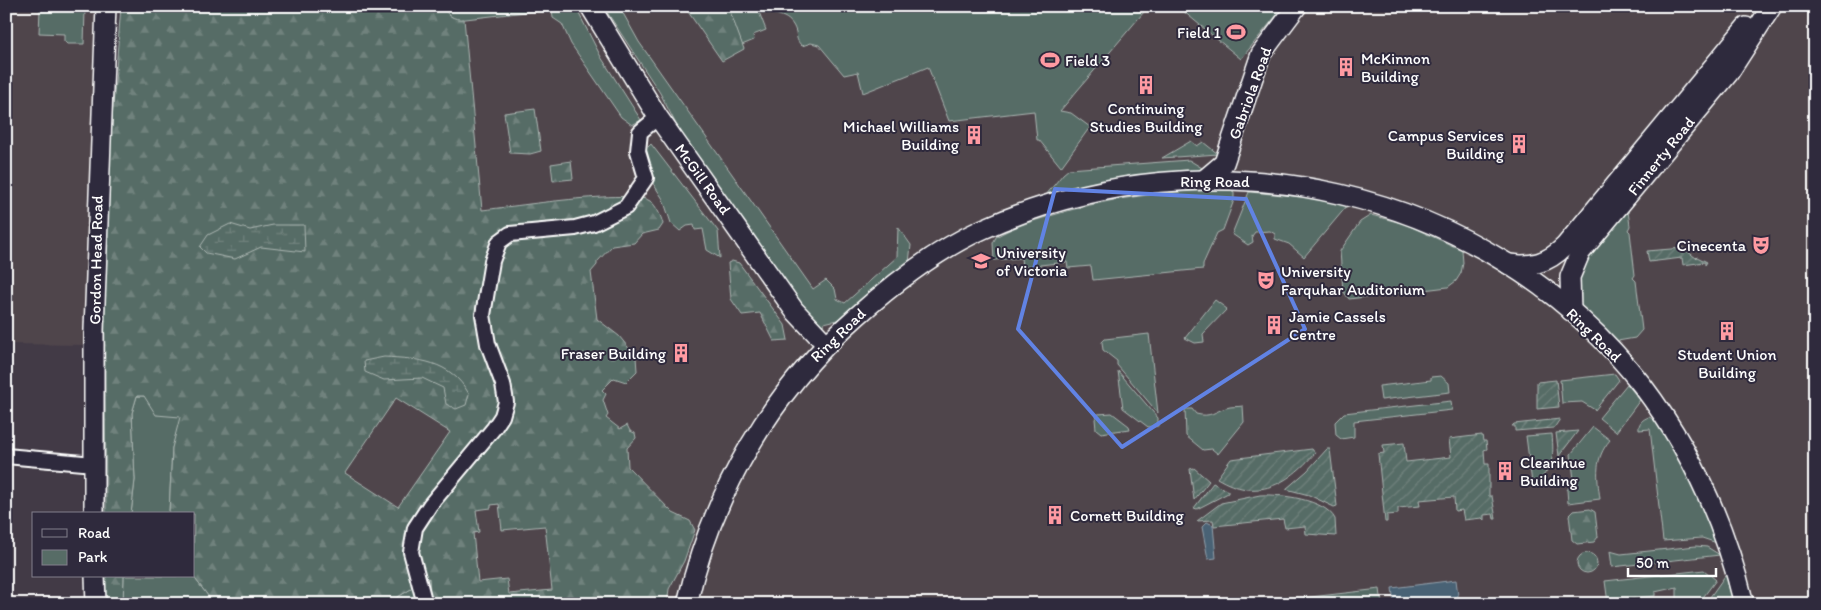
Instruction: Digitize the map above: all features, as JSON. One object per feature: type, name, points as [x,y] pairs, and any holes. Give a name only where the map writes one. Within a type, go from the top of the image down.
[{"type":"street","name":"Gordon Head Road","points":[[94,512],[98,188],[106,6]]},
{"type":"street","name":"McGill Road","points":[[590,6],[658,117],[794,310],[826,344]]},
{"type":"street","name":"Gabriola Road","points":[[1205,178],[1224,163],[1261,54],[1297,6]]},
{"type":"street","name":"Finnerty Road","points":[[1507,264],[1530,265],[1542,263],[1566,246],[1727,52],[1760,6]]},
{"type":"street","name":"Finnerty Road","points":[[1571,311],[1570,277],[1580,253],[1728,74],[1772,6]]},
{"type":"street","points":[[425,604],[411,552],[415,528],[430,506],[494,428],[502,416],[506,402],[503,384],[484,330],[483,314],[492,261],[499,242],[510,234],[575,228],[594,223],[626,207],[646,178],[638,151],[640,132],[658,117]]},
{"type":"street","name":"Ring Road","points":[[687,604],[705,540],[737,467],[773,408],[826,344],[881,295],[928,260],[984,229],[1047,206],[1110,189],[1205,178],[1284,183],[1332,191],[1370,201],[1422,220],[1507,264],[1571,311],[1635,378],[1678,438],[1694,465],[1718,517],[1736,571],[1744,604]]},
{"type":"street","points":[[6,456],[94,464]]},
{"type":"street","points":[[95,578],[96,604]]},
{"type":"highlighted area","points":[[1055,189],[1246,199],[1305,329],[1122,447],[1018,329]]},
{"type":"shaded area","points":[[6,6],[95,6],[84,345],[6,344]]},
{"type":"shaded area","name":"University of Victoria","points":[[156,6],[1814,6],[1815,604],[135,604],[136,578],[195,578],[195,512],[138,512]]},
{"type":"green space","points":[[121,6],[442,6],[451,16],[457,19],[464,19],[482,210],[543,202],[620,196],[650,201],[658,211],[663,224],[659,230],[642,234],[634,243],[612,246],[597,262],[597,265],[591,272],[597,319],[619,336],[636,357],[637,371],[626,382],[614,378],[602,390],[606,394],[603,400],[608,415],[606,418],[620,429],[627,425],[630,431],[635,433],[636,438],[627,448],[628,467],[673,513],[690,521],[695,530],[684,561],[669,589],[667,604],[437,604],[432,602],[431,604],[415,604],[430,591],[429,578],[388,603],[382,604],[219,604],[212,601],[195,578],[195,512],[169,512],[172,448],[180,417],[156,415],[144,396],[137,396],[132,413],[135,480],[131,512],[106,512],[104,221]],"holes":[[[396,398],[450,432],[398,507],[345,473]],[[499,504],[502,530],[545,526],[552,590],[509,594],[507,579],[478,582],[473,533],[479,532],[476,510],[491,508],[491,505]]]},
{"type":"green space","points":[[442,6],[575,6],[601,57],[641,120],[632,125],[621,117],[571,44],[562,24],[553,18],[552,9],[457,20],[447,14]]},
{"type":"green space","points":[[603,6],[619,6],[639,42],[813,289],[826,280],[835,289],[837,299],[845,303],[897,257],[898,227],[911,245],[909,263],[837,320],[824,323],[824,325],[812,321],[679,130],[660,93]]},
{"type":"green space","points":[[684,6],[728,6],[744,49],[722,61]]},
{"type":"green space","points":[[728,6],[1149,6],[1060,111],[1071,113],[1090,127],[1061,167],[1037,140],[1034,111],[949,121],[928,67],[863,93],[858,72],[844,75],[819,45],[811,43],[802,46],[799,43],[794,26],[782,16],[759,12],[766,30],[753,35],[754,40],[742,45]]},
{"type":"green space","name":"Field 1","points":[[1177,6],[1284,6],[1241,59]]},
{"type":"green space","points":[[40,9],[85,10],[84,44],[67,44],[64,41],[64,34],[39,33]]},
{"type":"green space","points":[[535,109],[541,151],[530,154],[510,153],[504,113]]},
{"type":"green space","points":[[1191,141],[1197,146],[1203,142],[1218,154],[1162,158]]},
{"type":"green space","points":[[651,144],[718,231],[720,258],[707,250],[703,229],[695,230],[694,225],[687,226],[680,231],[671,223],[663,199],[649,177],[644,151]]},
{"type":"green space","points":[[1189,160],[1207,171],[1042,200],[1069,169]]},
{"type":"green space","points":[[571,161],[573,179],[553,181],[551,164]]},
{"type":"green space","points":[[1231,190],[1234,192],[1234,200],[1223,230],[1217,233],[1203,264],[1203,269],[1093,280],[1091,266],[1068,268],[1067,262],[1022,267],[1021,258],[994,260],[993,243],[996,237],[1018,226],[1041,219],[1079,208],[1122,199],[1164,193]]},
{"type":"green space","points":[[1249,192],[1306,197],[1347,206],[1304,257],[1289,244],[1275,239],[1275,234],[1270,231],[1255,232],[1252,236],[1253,242],[1248,245],[1232,234]]},
{"type":"green space","points":[[1626,211],[1628,211],[1630,226],[1628,230],[1630,232],[1635,275],[1633,278],[1636,281],[1642,330],[1635,338],[1612,342],[1581,309],[1577,302],[1576,270]]},
{"type":"green space","points":[[1371,215],[1405,224],[1462,250],[1463,263],[1461,273],[1456,281],[1448,287],[1349,299],[1343,291],[1340,251],[1360,222]]},
{"type":"green space","points":[[230,224],[250,230],[273,225],[304,225],[305,252],[261,247],[235,259],[206,253],[200,247],[208,235]]},
{"type":"green space","points":[[1683,248],[1696,258],[1707,262],[1705,265],[1705,262],[1683,265],[1682,258],[1649,262],[1647,251]]},
{"type":"green space","points":[[732,261],[739,263],[785,325],[788,340],[774,341],[760,313],[742,315],[731,299],[728,263]]},
{"type":"green space","points":[[1215,300],[1227,309],[1203,334],[1204,342],[1195,343],[1185,338]]},
{"type":"green space","points":[[1149,334],[1158,413],[1117,365],[1117,361],[1103,350],[1102,342],[1105,339]]},
{"type":"green space","points":[[384,357],[432,363],[443,368],[453,374],[469,394],[466,405],[456,409],[446,404],[443,388],[422,378],[384,380],[365,372],[364,361]]},
{"type":"green space","points":[[1118,371],[1158,418],[1158,426],[1148,427],[1123,408]]},
{"type":"green space","points":[[1615,374],[1619,380],[1595,410],[1582,402],[1562,403],[1560,380]]},
{"type":"green space","points":[[1441,376],[1449,383],[1450,392],[1381,400],[1379,386],[1431,380],[1431,377]]},
{"type":"green space","points":[[1556,380],[1559,407],[1537,409],[1537,382]]},
{"type":"green space","points":[[1627,384],[1640,400],[1616,432],[1599,418]]},
{"type":"green space","points":[[137,396],[144,396],[181,417],[172,448],[169,512],[131,512],[135,480],[132,413]]},
{"type":"green space","points":[[1451,401],[1452,410],[1354,421],[1354,437],[1341,439],[1336,435],[1335,422],[1344,413]]},
{"type":"green space","points":[[1243,406],[1244,422],[1218,454],[1212,449],[1203,450],[1186,436],[1185,409],[1192,409],[1196,414],[1205,415],[1228,407]]},
{"type":"green space","points":[[1112,413],[1129,426],[1130,429],[1101,433],[1096,429],[1095,419],[1098,414]]},
{"type":"green space","points":[[1649,417],[1657,423],[1666,436],[1687,474],[1717,543],[1702,538],[1663,541],[1650,429],[1639,430],[1641,422]]},
{"type":"green space","points":[[1560,419],[1554,428],[1515,431],[1515,426],[1512,426],[1514,424]]},
{"type":"green space","points":[[1593,427],[1610,440],[1599,461],[1600,499],[1568,503],[1567,490],[1574,480],[1571,454]]},
{"type":"green space","points":[[1578,431],[1559,456],[1556,433]]},
{"type":"green space","points":[[1552,434],[1553,449],[1550,465],[1538,483],[1532,483],[1526,436]]},
{"type":"green space","points":[[1482,435],[1483,441],[1486,441],[1487,449],[1484,450],[1485,464],[1489,464],[1489,496],[1492,496],[1496,519],[1494,519],[1493,514],[1484,515],[1484,520],[1482,518],[1464,520],[1462,510],[1455,511],[1454,497],[1419,500],[1420,506],[1398,508],[1398,514],[1387,515],[1387,522],[1385,522],[1378,454],[1384,453],[1383,445],[1404,443],[1406,462],[1451,457],[1449,439]]},
{"type":"green space","points":[[1312,449],[1315,453],[1294,474],[1270,487],[1245,489],[1217,478],[1231,459]]},
{"type":"green space","points":[[1327,449],[1330,449],[1337,506],[1334,507],[1309,495],[1286,489],[1307,471]]},
{"type":"green space","points":[[1194,468],[1209,481],[1194,500],[1190,469]]},
{"type":"green space","points":[[1213,483],[1228,491],[1228,493],[1197,509],[1194,508]]},
{"type":"green space","points":[[1260,495],[1301,499],[1322,507],[1330,512],[1335,519],[1336,536],[1306,534],[1305,526],[1285,528],[1283,519],[1214,526],[1213,520],[1197,521],[1221,503]]},
{"type":"green space","points":[[1590,509],[1595,512],[1598,537],[1594,542],[1577,544],[1572,540],[1569,515],[1573,511]]},
{"type":"green space","points":[[1696,546],[1707,547],[1720,555],[1612,567],[1610,551],[1621,554]]},
{"type":"green space","points":[[1587,553],[1594,556],[1597,563],[1594,570],[1587,573],[1580,570],[1577,563],[1580,556]]},
{"type":"green space","points":[[1704,570],[1716,580],[1698,604],[1673,604],[1677,599],[1677,587],[1655,592],[1655,596],[1611,601],[1608,603],[1605,581]]},
{"type":"green space","points":[[1727,573],[1735,604],[1705,604]]},
{"type":"green space","points":[[106,578],[124,578],[123,604],[106,604]]},
{"type":"green space","points":[[124,578],[195,578],[212,601],[219,604],[123,604]]},
{"type":"green space","points":[[429,578],[430,591],[415,604],[382,604],[388,603]]},
{"type":"green space","points":[[1380,589],[1382,604],[1250,604]]},
{"type":"water","points":[[1207,522],[1213,525],[1216,558],[1208,559],[1202,527]]},
{"type":"water","points":[[1456,580],[1459,604],[1394,604],[1392,588]]},
{"type":"place","name":"Field 1","points":[[1236,32]]},
{"type":"place","name":"Field 3","points":[[1050,60]]},
{"type":"place","name":"McKinnon Building","points":[[1346,67]]},
{"type":"place","name":"Continuing Studies Building","points":[[1146,85]]},
{"type":"place","name":"Michael Williams Building","points":[[974,135]]},
{"type":"place","name":"Campus Services Building","points":[[1519,144]]},
{"type":"place","name":"Cinecenta","points":[[1761,245]]},
{"type":"place","name":"University of Victoria","points":[[981,261]]},
{"type":"place","name":"University Farquhar Auditorium","points":[[1266,280]]},
{"type":"place","name":"Jamie Cassels Centre","points":[[1274,325]]},
{"type":"place","name":"Student Union Building","points":[[1727,331]]},
{"type":"place","name":"Fraser Building","points":[[681,353]]},
{"type":"place","name":"Clearihue Building","points":[[1505,471]]},
{"type":"place","name":"Cornett Building","points":[[1055,515]]}]
